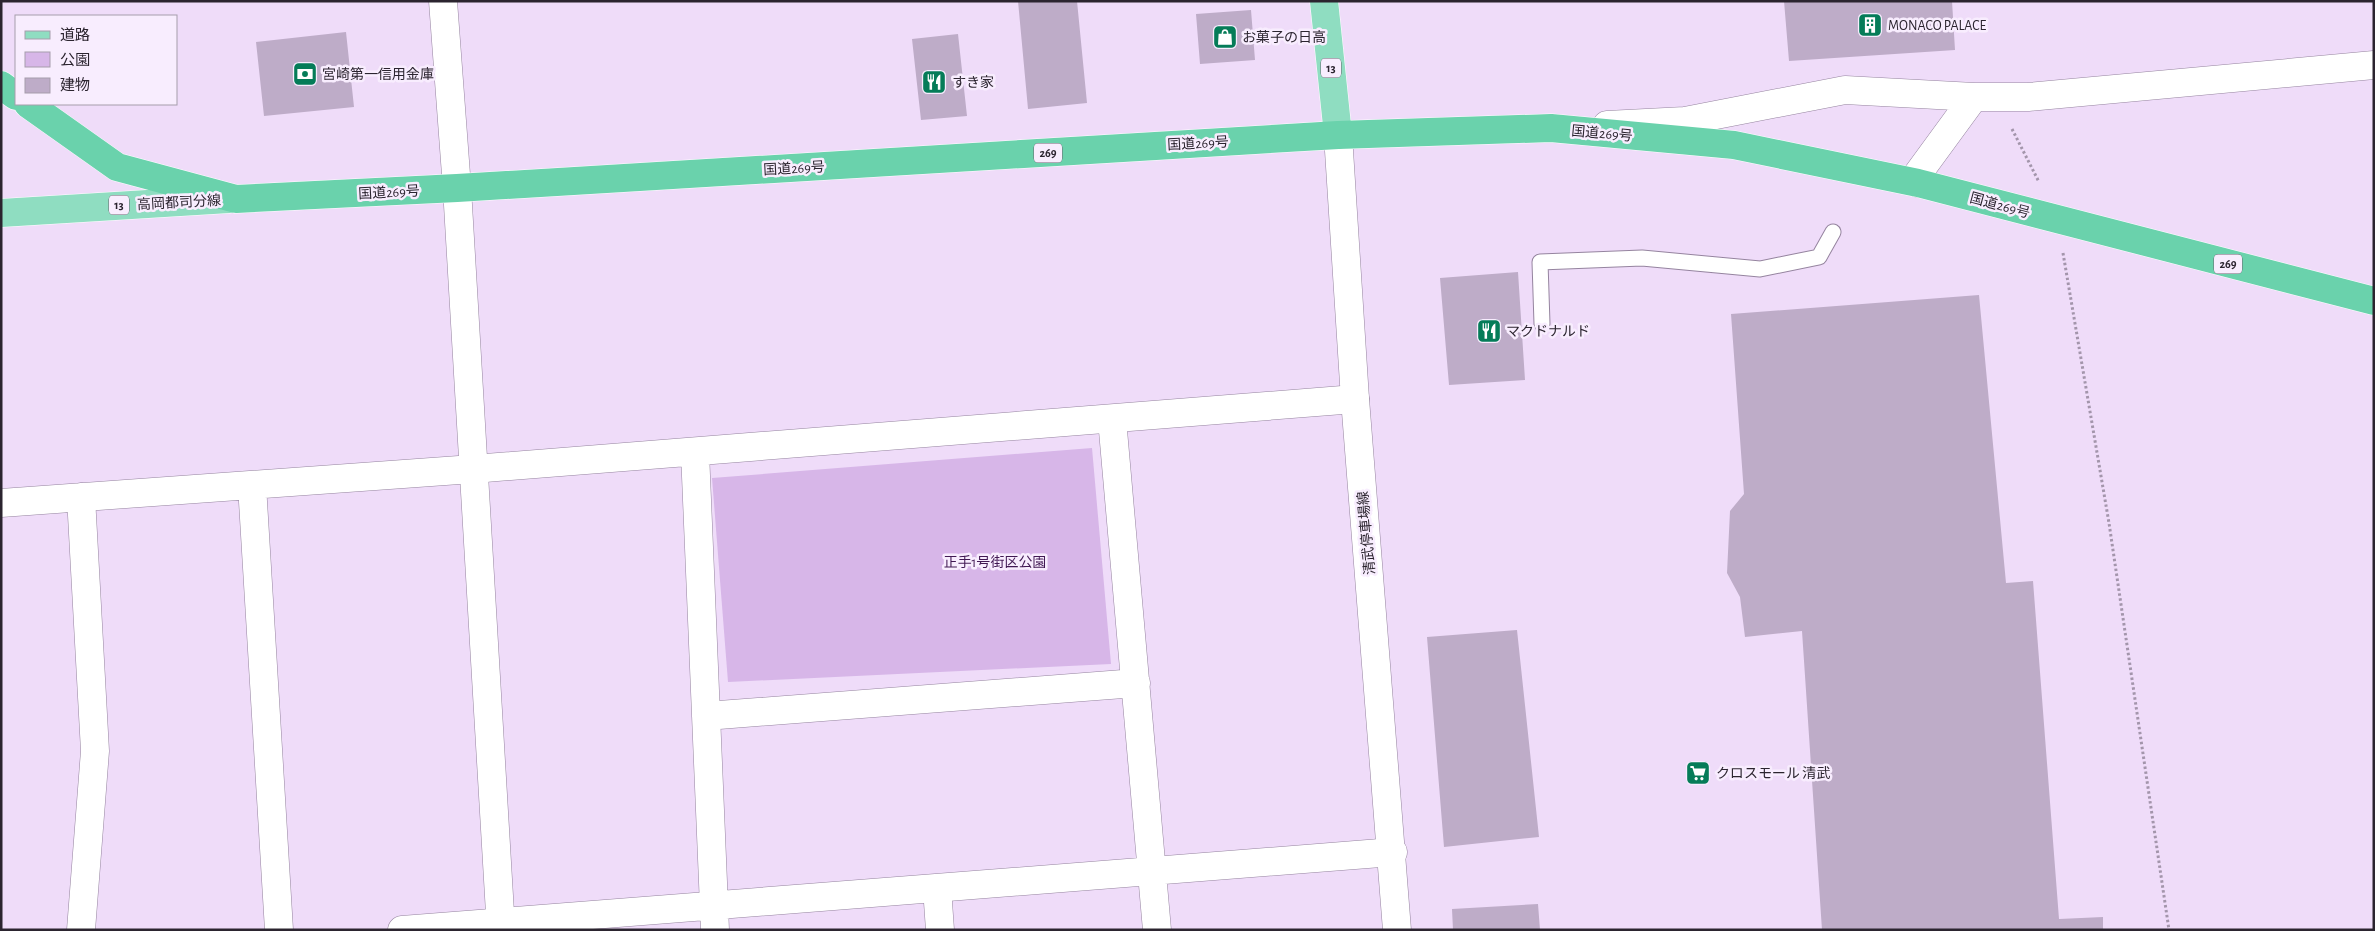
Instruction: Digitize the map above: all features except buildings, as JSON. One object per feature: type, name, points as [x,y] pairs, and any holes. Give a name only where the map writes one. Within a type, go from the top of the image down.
[{"type":"highway","points":[[1,85],[15,95]]},
{"type":"highway","name":"国道269号","points":[[29,105],[117,167],[236,199],[457,188],[1338,135],[1551,128],[1734,145],[1918,183],[2374,302]]},
{"type":"main road","name":"13","points":[[1324,1],[1338,135]]},
{"type":"main road","name":"高岡都司分線","points":[[1,212],[236,199]]},
{"type":"street","points":[[444,1],[457,188],[500,926]]},
{"type":"street","points":[[1551,128],[1685,120],[1845,90],[1985,97],[2028,97],[2374,65]]},
{"type":"street","points":[[1918,183],[1914,179],[1985,97]]},
{"type":"street","name":"清武停車場線","points":[[1338,135],[1355,399],[1398,930]]},
{"type":"street","points":[[1,503],[695,452],[1355,399]]},
{"type":"street","points":[[1112,419],[1157,930]]},
{"type":"street","points":[[695,452],[714,918]]},
{"type":"street","points":[[252,485],[279,930]]},
{"type":"street","points":[[81,497],[95,751],[81,930]]},
{"type":"street","points":[[706,716],[1136,683]]},
{"type":"street","points":[[402,930],[714,918],[937,888],[1393,852]]},
{"type":"street","points":[[937,888],[940,930]]},
{"type":"lane","points":[[1542,324],[1540,262],[1642,258],[1760,269],[1819,257],[1833,232]]},
{"type":"path","points":[[1985,97],[2070,223],[2110,523],[2169,930]]},
{"type":"green space","name":"正手1号街区公園","points":[[1092,448],[1111,664],[728,682],[712,478]]},
{"type":"place","name":"MONACO PALACE","points":[[1870,25]]},
{"type":"place","name":"お菓子の日高","points":[[1225,37]]},
{"type":"place","name":"宮崎第一信用金庫","points":[[305,74]]},
{"type":"place","name":"すき家","points":[[934,82]]},
{"type":"place","name":"マクドナルド","points":[[1489,331]]},
{"type":"place","name":"クロスモール 清武","points":[[1698,773]]}]
